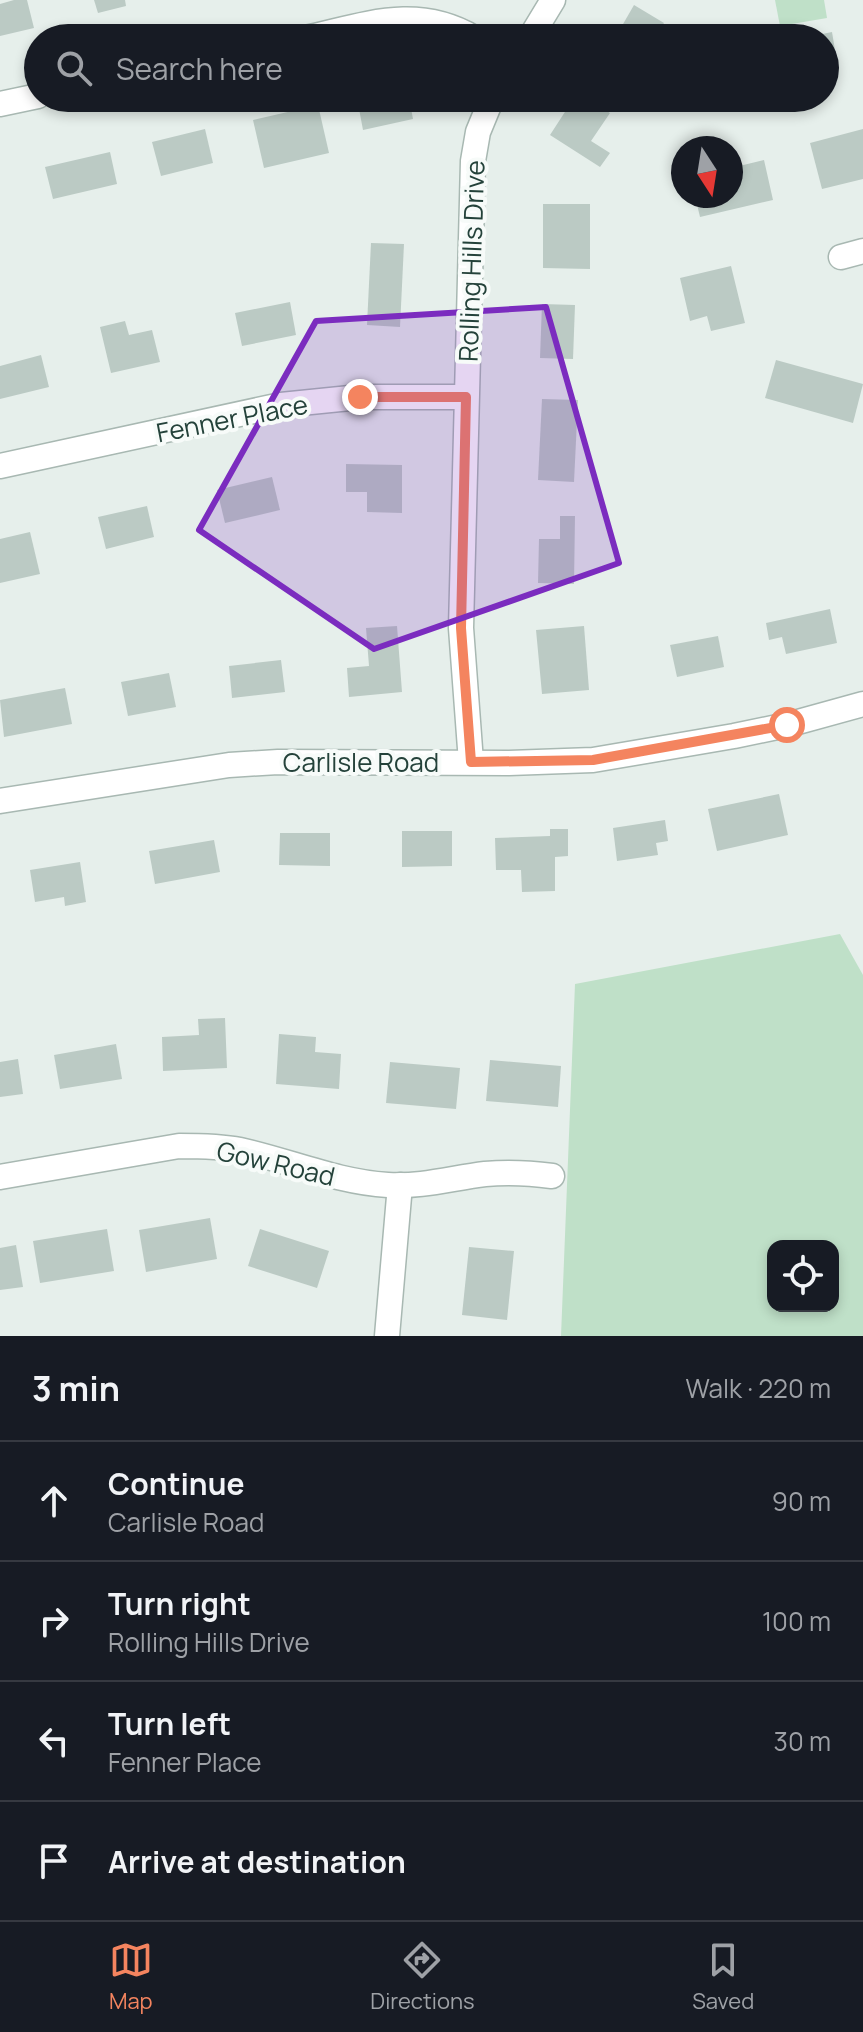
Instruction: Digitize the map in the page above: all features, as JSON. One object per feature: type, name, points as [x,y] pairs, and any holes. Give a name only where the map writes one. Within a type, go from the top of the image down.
[{"type":"street","points":[[538,24],[553,0]]},
{"type":"street","points":[[376,24],[406,18],[445,24]]},
{"type":"street","points":[[0,104],[24,99]]},
{"type":"street","name":"Rolling Hills Drive","points":[[471,762],[461,628],[466,397],[473,161],[478,132],[486,112]]},
{"type":"street","name":"Fenner Place","points":[[0,466],[281,405],[360,397],[466,397]]},
{"type":"street","name":"Carlisle Road","points":[[0,801],[229,765],[593,760],[734,736],[863,704]]},
{"type":"street","name":"Gow Road","points":[[0,1177],[179,1146],[239,1150],[349,1180],[400,1185],[422,1185],[487,1174],[552,1176]]},
{"type":"street","points":[[387,1336],[400,1185]]},
{"type":"highlighted area","points":[[546,307],[619,563],[374,649],[199,530],[316,321]]},
{"type":"green space","points":[[775,0],[824,0],[827,18],[780,24]]},
{"type":"green space","points":[[840,934],[863,975],[863,1336],[561,1336],[575,984]]},
{"type":"building","points":[[27,0],[33,24],[24,24],[24,30],[0,36],[0,4]]},
{"type":"building","points":[[94,0],[125,0],[126,6],[98,13]]},
{"type":"building","points":[[634,5],[664,23],[663,24],[623,24]]},
{"type":"building","points":[[288,112],[320,112],[329,153],[264,168],[253,120]]},
{"type":"building","points":[[360,112],[412,112],[413,119],[363,130]]},
{"type":"building","points":[[565,112],[610,113],[591,141],[610,153],[600,167],[550,135]]},
{"type":"building","points":[[205,129],[213,163],[161,176],[152,142]]},
{"type":"building","points":[[863,129],[863,179],[822,189],[810,143]]},
{"type":"building","points":[[110,152],[117,184],[53,199],[45,167]]},
{"type":"building","points":[[764,160],[773,200],[743,207],[743,165]]},
{"type":"building","points":[[543,204],[590,204],[590,269],[543,268]]},
{"type":"building","points":[[698,208],[739,208],[700,217]]},
{"type":"building","points":[[371,243],[404,244],[400,327],[367,325]]},
{"type":"building","points":[[731,266],[745,323],[711,331],[707,316],[690,321],[680,278]]},
{"type":"building","points":[[290,302],[296,335],[242,346],[235,313]]},
{"type":"building","points":[[542,304],[575,305],[573,359],[540,358]]},
{"type":"building","points":[[125,321],[129,335],[152,330],[160,362],[111,373],[100,327]]},
{"type":"building","points":[[41,355],[49,387],[0,399],[0,366]]},
{"type":"building","points":[[776,360],[863,384],[853,423],[765,398]]},
{"type":"building","points":[[542,399],[578,400],[574,482],[538,480]]},
{"type":"building","points":[[346,464],[402,465],[402,513],[367,512],[367,492],[346,492]]},
{"type":"building","points":[[272,477],[280,510],[225,523],[217,490]]},
{"type":"building","points":[[147,506],[154,537],[106,549],[98,517]]},
{"type":"building","points":[[560,516],[575,516],[574,584],[538,583],[539,539],[560,539]]},
{"type":"building","points":[[30,532],[40,574],[0,583],[0,539]]},
{"type":"building","points":[[830,609],[837,643],[786,654],[782,637],[769,640],[766,623]]},
{"type":"building","points":[[397,626],[402,692],[349,697],[347,668],[369,666],[366,628]]},
{"type":"building","points":[[584,626],[589,690],[542,694],[536,630]]},
{"type":"building","points":[[718,636],[724,667],[677,677],[670,645]]},
{"type":"building","points":[[281,660],[285,692],[232,698],[229,666]]},
{"type":"building","points":[[169,673],[176,707],[128,716],[121,682]]},
{"type":"building","points":[[65,688],[72,724],[4,737],[0,700]]},
{"type":"building","points":[[779,794],[788,835],[717,851],[708,809]]},
{"type":"building","points":[[665,820],[668,841],[656,843],[658,855],[617,861],[613,828]]},
{"type":"building","points":[[550,829],[568,829],[568,856],[555,857],[555,891],[522,892],[521,870],[496,870],[495,838],[550,836]]},
{"type":"building","points":[[402,831],[452,831],[452,866],[402,867]]},
{"type":"building","points":[[280,833],[330,833],[330,866],[279,865]]},
{"type":"building","points":[[214,840],[220,872],[155,884],[149,851]]},
{"type":"building","points":[[80,862],[86,902],[65,906],[64,897],[35,902],[30,870]]},
{"type":"building","points":[[225,1018],[227,1068],[163,1071],[162,1037],[199,1035],[198,1019]]},
{"type":"building","points":[[279,1034],[316,1037],[315,1052],[341,1054],[339,1089],[276,1084]]},
{"type":"building","points":[[116,1044],[122,1079],[60,1089],[54,1055]]},
{"type":"building","points":[[18,1059],[23,1094],[0,1097],[0,1062]]},
{"type":"building","points":[[490,1060],[561,1066],[558,1107],[486,1101]]},
{"type":"building","points":[[390,1062],[460,1068],[456,1109],[386,1103]]},
{"type":"building","points":[[210,1218],[217,1259],[146,1272],[139,1230]]},
{"type":"building","points":[[107,1229],[114,1271],[40,1283],[33,1241]]},
{"type":"building","points":[[260,1229],[329,1251],[317,1288],[248,1266]]},
{"type":"building","points":[[16,1245],[23,1287],[0,1290],[0,1248]]},
{"type":"building","points":[[469,1247],[514,1251],[507,1320],[462,1315]]},
{"type":"route","points":[[360,397],[466,397],[461,628],[471,762],[593,760],[787,725]]}]
